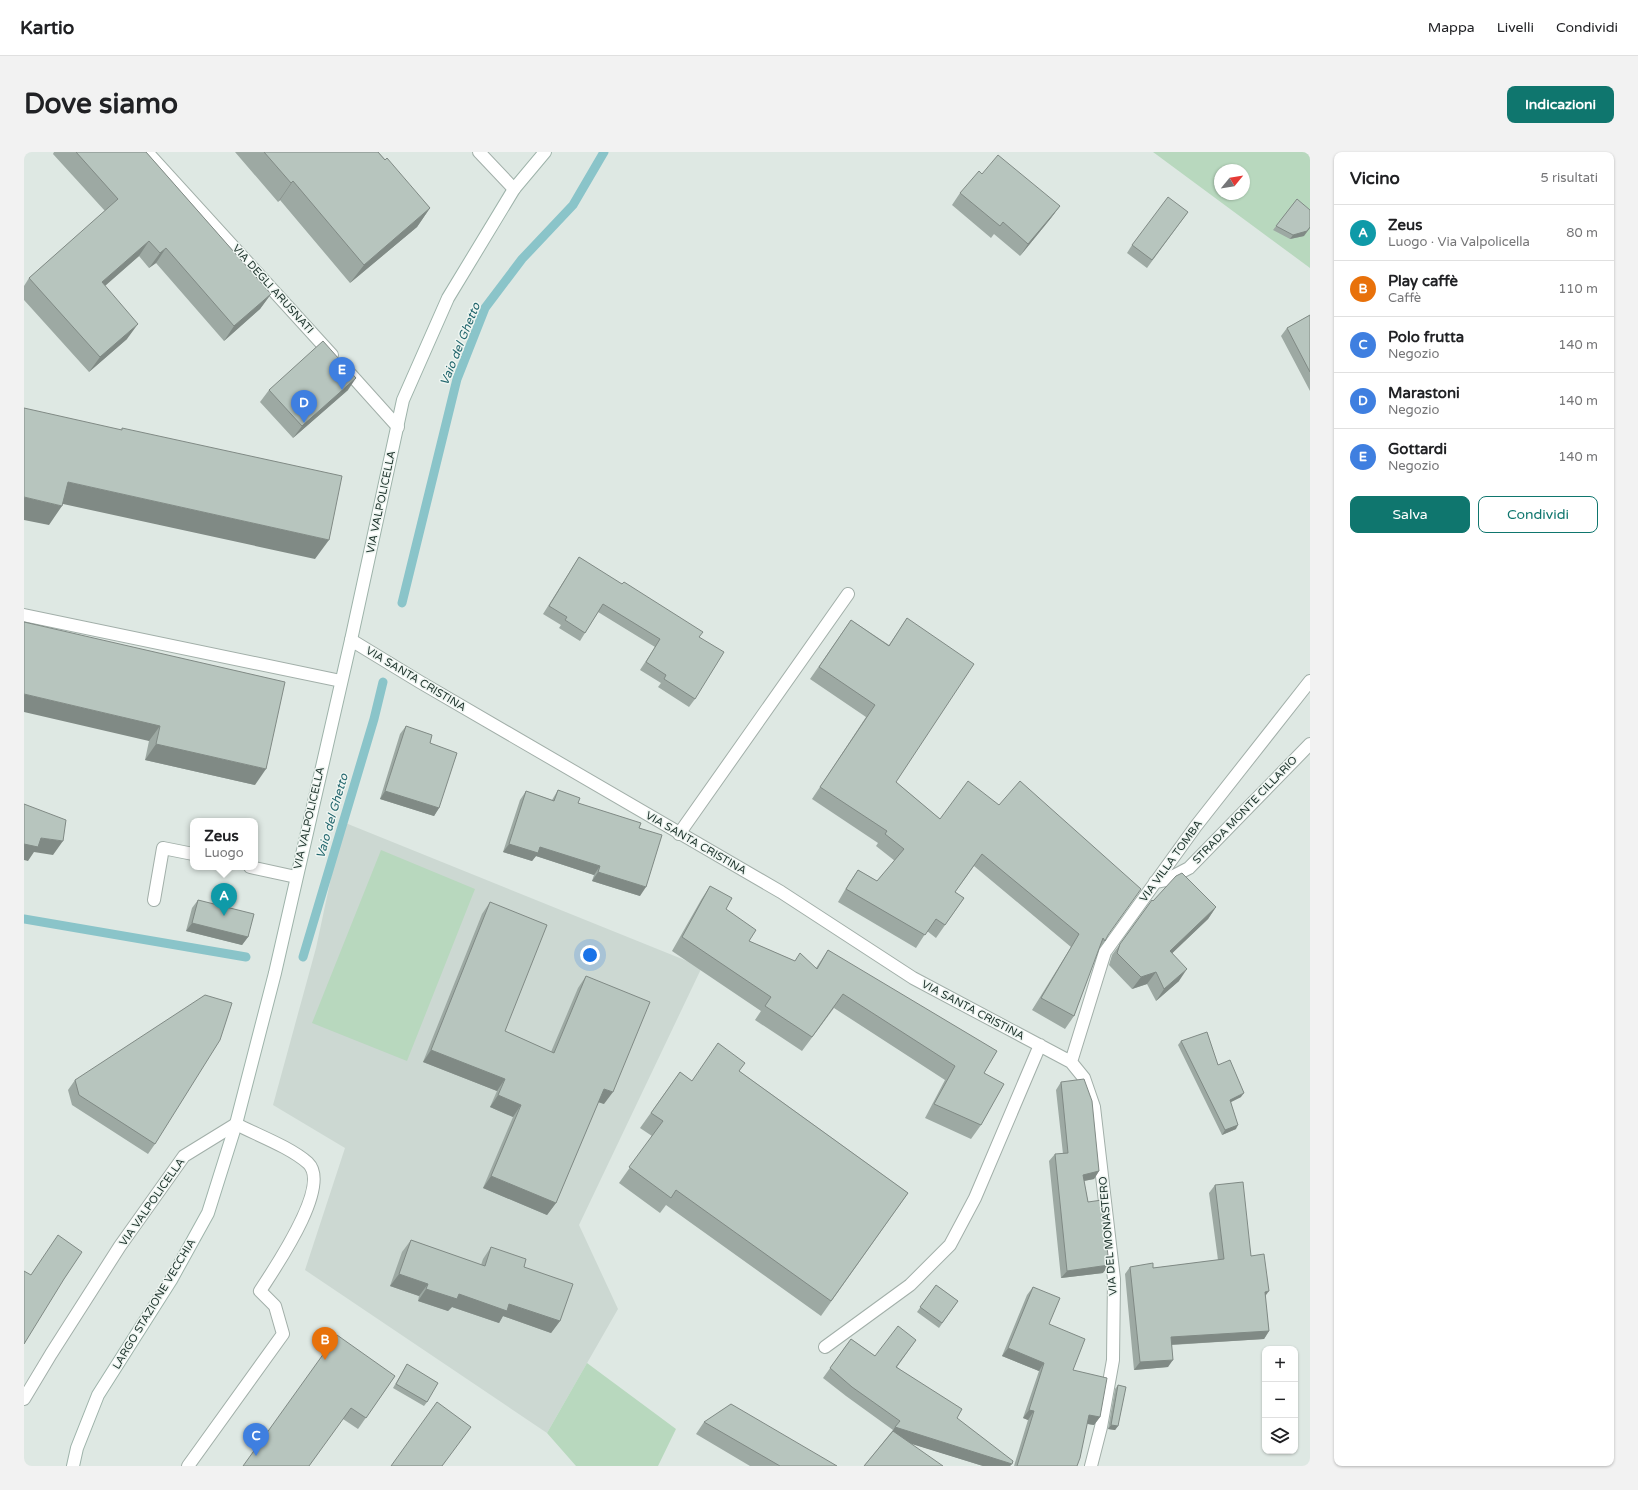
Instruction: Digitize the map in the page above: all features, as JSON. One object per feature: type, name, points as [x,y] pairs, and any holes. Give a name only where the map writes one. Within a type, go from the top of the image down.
[{"type":"street","name":"VIA DEGLI ARUSNATI","points":[[148,152],[398,427]]},
{"type":"street","points":[[479,152],[514,189]]},
{"type":"street","name":"VIA VALPOLICELLA","points":[[24,1399],[120,1246],[184,1156],[236,1124],[274,972],[351,640],[403,400],[448,298],[514,189],[545,152]]},
{"type":"street","points":[[679,834],[848,594]]},
{"type":"street","points":[[24,615],[341,681]]},
{"type":"street","name":"VIA SANTA CRISTINA","points":[[351,640],[679,834],[781,892],[913,978],[1071,1062],[1084,1078]]},
{"type":"street","name":"VIA VILLA TOMBA","points":[[1071,1062],[1105,952],[1201,820],[1310,681]]},
{"type":"street","name":"STRADA MONTE CILLARIO","points":[[1155,882],[1166,880],[1189,868],[1310,744]]},
{"type":"street","points":[[154,900],[163,848],[190,853]]},
{"type":"street","points":[[258,869],[296,877]]},
{"type":"street","points":[[825,1347],[910,1285],[950,1245],[975,1198],[1040,1045]]},
{"type":"street","name":"VIA DEL MONASTERO","points":[[1084,1078],[1094,1107],[1114,1279],[1113,1360],[1101,1427],[1091,1466]]},
{"type":"street","points":[[188,1466],[283,1334],[275,1306],[260,1291],[289,1246],[308,1205],[315,1181],[309,1164],[292,1152],[236,1124]]},
{"type":"street","name":"LARGO STAZIONE VECCHIA","points":[[73,1466],[77,1448],[98,1395],[171,1280],[208,1213],[236,1124]]},
{"type":"shaded area","points":[[343,822],[702,967],[579,1225],[618,1309],[547,1433],[305,1270],[345,1148],[273,1105],[316,948]]},
{"type":"green space","points":[[1153,152],[1310,152],[1310,268],[1218,200],[1250,200],[1250,164],[1214,164],[1214,197]]},
{"type":"green space","points":[[381,850],[475,889],[407,1061],[312,1023]]},
{"type":"green space","points":[[587,1363],[676,1429],[658,1466],[576,1466],[547,1433]]},
{"type":"building","points":[[76,152],[146,152],[271,294],[234,326],[166,248],[160,253],[149,241],[102,282],[138,324],[100,357],[29,278],[118,199]]},
{"type":"building","points":[[264,152],[378,152],[385,160],[387,158],[430,208],[364,265],[293,181],[291,183]]},
{"type":"building","points":[[998,155],[1060,206],[1028,244],[1003,222],[1000,226],[960,193],[979,171],[982,174]]},
{"type":"building","points":[[1168,197],[1188,212],[1152,260],[1132,245]]},
{"type":"building","points":[[1297,199],[1310,210],[1310,227],[1307,231],[1293,235],[1276,226]]},
{"type":"building","points":[[1310,315],[1310,372],[1287,328]]},
{"type":"building","points":[[323,341],[356,378],[302,426],[269,390]]},
{"type":"building","points":[[24,408],[342,476],[329,540],[68,482],[62,506],[24,497]]},
{"type":"building","points":[[579,557],[622,584],[624,582],[703,632],[699,637],[724,652],[695,699],[664,679],[666,675],[646,662],[660,639],[603,604],[585,633],[565,620],[567,617],[549,606]]},
{"type":"building","points":[[907,618],[974,664],[896,782],[940,819],[968,781],[999,805],[1020,781],[1141,889],[1105,941],[1103,938],[1074,1016],[1041,998],[1079,934],[982,854],[955,892],[964,898],[945,925],[936,919],[925,935],[846,889],[858,870],[877,881],[904,849],[885,834],[887,831],[820,787],[875,705],[819,667],[851,620],[889,646]]},
{"type":"building","points":[[24,622],[285,682],[266,769],[156,744],[160,726],[24,694]]},
{"type":"building","points":[[406,726],[432,735],[430,743],[457,753],[439,808],[385,791]]},
{"type":"building","points":[[558,790],[580,798],[578,803],[641,823],[639,828],[662,835],[646,887],[598,872],[600,866],[540,847],[538,853],[509,844],[526,791],[554,801]]},
{"type":"building","points":[[24,804],[66,820],[63,841],[41,838],[38,847],[24,844]]},
{"type":"building","points":[[1182,873],[1216,907],[1170,951],[1187,969],[1164,989],[1156,972],[1141,977],[1117,953],[1120,944],[1152,900],[1153,901],[1176,876]]},
{"type":"building","points":[[710,886],[732,898],[726,909],[756,930],[749,941],[795,961],[800,953],[817,969],[828,950],[997,1051],[984,1073],[1004,1084],[981,1125],[934,1104],[955,1066],[843,994],[812,1037],[765,1006],[771,997],[682,937]]},
{"type":"building","points":[[198,900],[254,914],[248,937],[192,923]]},
{"type":"building","points":[[490,902],[547,925],[505,1031],[554,1053],[586,976],[650,1002],[613,1092],[604,1089],[556,1203],[491,1176],[521,1105],[498,1095],[505,1079],[431,1050]]},
{"type":"building","points":[[205,995],[232,1003],[220,1040],[155,1144],[79,1095],[75,1080]]},
{"type":"building","points":[[1207,1032],[1218,1065],[1230,1060],[1244,1093],[1230,1100],[1238,1125],[1225,1130],[1181,1041]]},
{"type":"building","points":[[718,1043],[745,1063],[739,1071],[908,1193],[831,1301],[676,1190],[671,1198],[629,1167],[663,1121],[651,1113],[680,1072],[692,1081]]},
{"type":"building","points":[[1084,1079],[1092,1101],[1099,1171],[1083,1175],[1088,1202],[1102,1200],[1109,1265],[1067,1271],[1055,1154],[1068,1153],[1061,1082]]},
{"type":"building","points":[[1243,1182],[1251,1256],[1264,1254],[1269,1291],[1265,1292],[1269,1331],[1171,1337],[1173,1360],[1140,1362],[1130,1267],[1153,1263],[1153,1268],[1224,1259],[1215,1185]]},
{"type":"building","points":[[58,1235],[82,1252],[24,1344],[24,1271],[31,1275]]},
{"type":"building","points":[[411,1240],[485,1266],[491,1247],[526,1259],[524,1267],[573,1284],[560,1321],[509,1304],[507,1311],[459,1294],[457,1299],[426,1289],[428,1284],[399,1274]]},
{"type":"building","points":[[936,1285],[958,1301],[942,1323],[920,1307]]},
{"type":"building","points":[[1033,1287],[1060,1298],[1049,1324],[1085,1339],[1073,1370],[1107,1378],[1100,1417],[1089,1415],[1077,1466],[1017,1466],[1034,1411],[1029,1410],[1044,1363],[1008,1348]]},
{"type":"building","points":[[898,1326],[916,1340],[896,1367],[962,1409],[957,1418],[1013,1461],[1012,1464],[895,1427],[900,1421],[852,1387],[830,1368],[851,1339],[875,1356]]},
{"type":"building","points":[[337,1335],[395,1376],[366,1418],[351,1408],[309,1466],[243,1466],[256,1448]]},
{"type":"building","points":[[407,1364],[438,1383],[427,1402],[396,1384]]},
{"type":"building","points":[[1118,1385],[1126,1387],[1118,1426],[1111,1425]]},
{"type":"building","points":[[437,1402],[471,1427],[442,1466],[391,1466]]},
{"type":"building","points":[[731,1404],[837,1466],[780,1466],[704,1422]]},
{"type":"building","points":[[893,1431],[943,1466],[864,1466]]},
{"type":"waterway","name":"Vaio del Ghetto","points":[[402,603],[457,379],[485,308],[522,259],[573,205],[604,152]]},
{"type":"waterway","name":"Vaio del Ghetto","points":[[303,957],[374,719],[383,682]]},
{"type":"waterway","name":"Vaio del Ghetto","points":[[24,919],[246,957]]},
{"type":"place","name":"Gottardi","points":[[342,390]]},
{"type":"place","name":"Marastoni","points":[[304,423]]},
{"type":"place","name":"Zeus","points":[[224,916]]},
{"type":"place","name":"Play caffè","points":[[325,1360]]},
{"type":"place","name":"Polo frutta","points":[[256,1456]]}]
